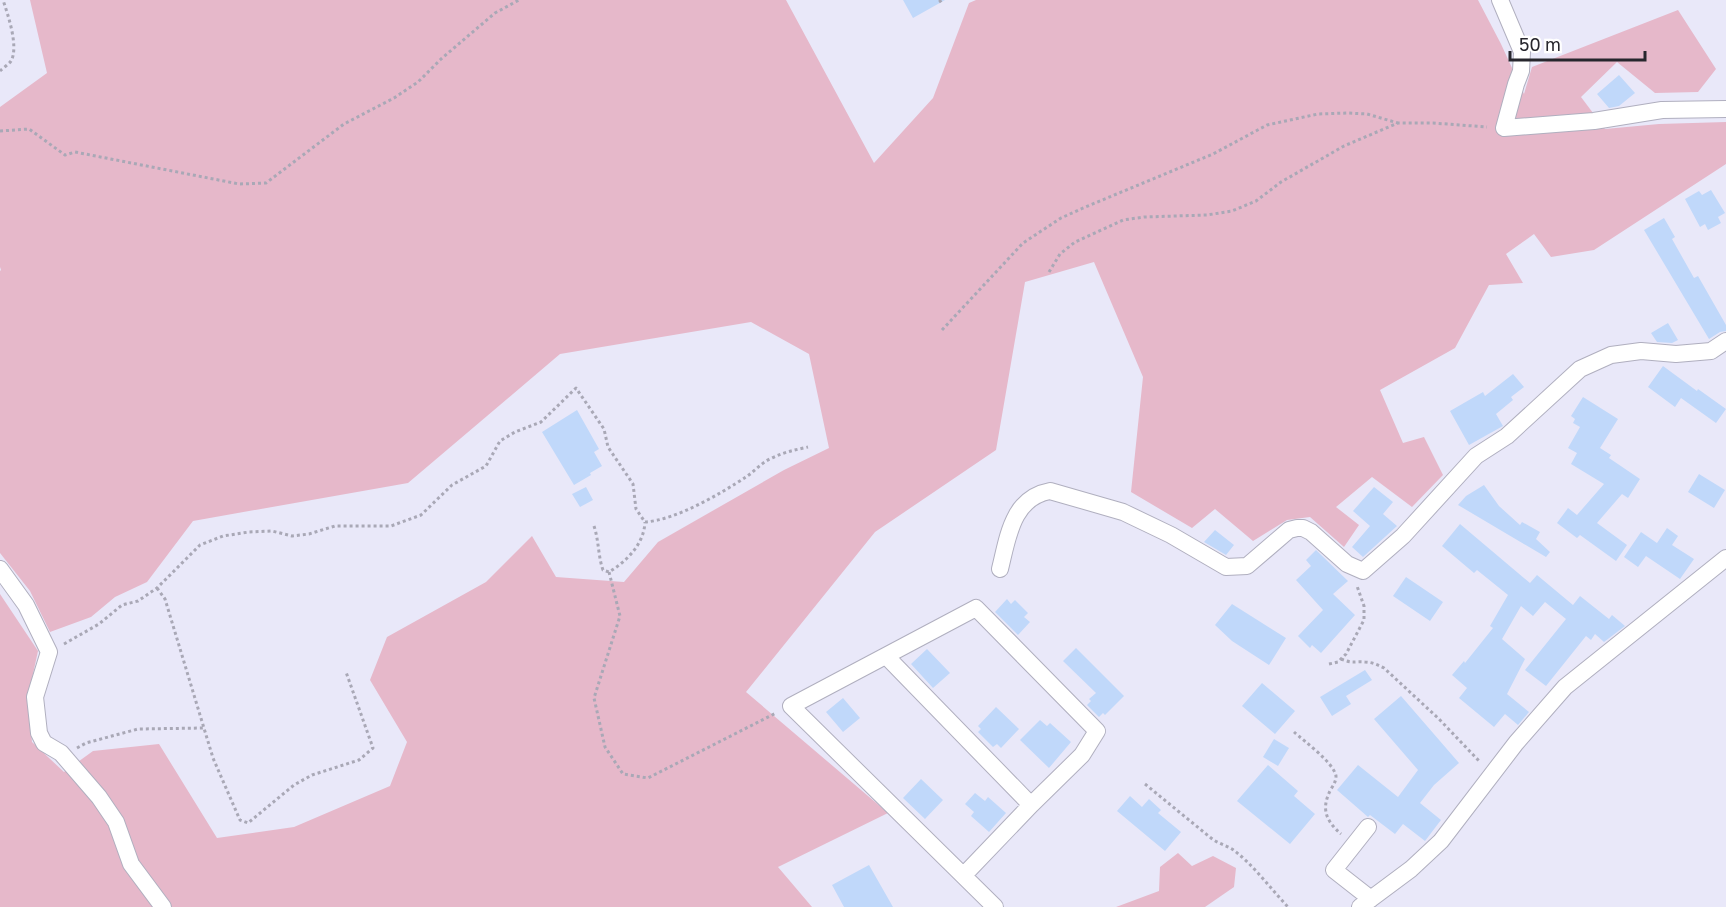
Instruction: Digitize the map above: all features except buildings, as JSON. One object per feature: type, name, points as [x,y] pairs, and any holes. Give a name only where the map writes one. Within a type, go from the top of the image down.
[{"type":"street","points":[[1500,0],[1522,52],[1521,71],[1504,128],[1594,121],[1662,110],[1726,109]]},
{"type":"street","points":[[1000,569],[1010,531],[1020,508],[1038,493],[1050,491],[1123,512],[1171,535],[1226,567],[1247,566],[1289,530],[1303,528],[1311,532],[1347,564],[1363,571],[1403,536],[1476,456],[1507,436],[1580,369],[1611,355],[1641,351],[1676,354],[1711,351],[1726,341]]},
{"type":"street","points":[[1368,826],[1334,870],[1366,903],[1411,869],[1441,841],[1516,743],[1564,687],[1726,558]]},
{"type":"street","points":[[0,569],[26,605],[50,652],[35,697],[39,733],[44,743],[59,752],[105,805],[116,822],[130,864],[163,907]]},
{"type":"street","points":[[964,876],[1082,755],[1097,731],[976,608],[791,706],[995,907]]},
{"type":"street","points":[[886,656],[1031,805]]},
{"type":"path","points":[[0,71],[11,60],[14,47],[12,30],[3,0]]},
{"type":"path","points":[[0,131],[29,129],[65,155],[75,152],[239,184],[266,183],[344,124],[394,98],[418,82],[495,13],[519,0]]},
{"type":"path","points":[[942,330],[1023,243],[1061,218],[1213,154],[1267,125],[1318,114],[1347,113],[1367,114],[1398,123],[1504,128]]},
{"type":"path","points":[[1048,272],[1060,255],[1075,242],[1123,219],[1232,212],[1256,201],[1281,182],[1344,146],[1398,123]]},
{"type":"path","points":[[50,652],[99,624],[122,605],[138,601],[158,588],[200,545],[223,536],[272,531],[292,536],[309,534],[335,526],[391,526],[421,515],[452,485],[486,466],[500,441],[515,432],[541,422],[576,388],[604,429],[608,447],[633,484],[636,509],[645,522],[645,528],[635,550],[609,572],[603,570],[594,526]]},
{"type":"path","points":[[645,522],[655,521],[705,502],[770,459],[788,451],[808,447]]},
{"type":"path","points":[[1329,664],[1341,659],[1364,620],[1365,606],[1357,586],[1357,580],[1363,571]]},
{"type":"path","points":[[609,572],[620,616],[594,698],[605,747],[623,774],[648,778],[791,706]]},
{"type":"path","points":[[158,588],[165,599],[213,758],[240,820],[248,823],[294,785],[312,775],[359,759],[373,748],[346,672]]},
{"type":"path","points":[[1341,659],[1350,663],[1363,661],[1374,663],[1384,668],[1439,719],[1492,774]]},
{"type":"path","points":[[59,752],[138,729],[204,728]]},
{"type":"path","points":[[1294,732],[1336,773],[1336,781],[1326,799],[1325,810],[1328,821],[1354,845]]},
{"type":"path","points":[[1145,784],[1211,838],[1229,847],[1240,856],[1288,907]]},
{"type":"shaded area","points":[[30,0],[786,0],[874,163],[933,98],[969,3],[976,0],[1478,0],[1524,94],[1532,67],[1678,10],[1716,69],[1698,92],[1655,93],[1617,62],[1581,97],[1605,129],[1659,124],[1726,122],[1726,164],[1594,250],[1551,257],[1534,234],[1506,254],[1523,283],[1489,285],[1455,348],[1380,390],[1403,443],[1424,437],[1443,475],[1412,507],[1372,477],[1336,507],[1359,525],[1344,547],[1310,517],[1287,520],[1253,541],[1215,509],[1192,528],[1131,492],[1143,377],[1094,262],[1025,282],[996,450],[875,532],[746,692],[888,813],[778,867],[812,907],[0,907],[0,594],[38,651],[28,697],[32,742],[64,772],[93,751],[159,744],[217,838],[294,827],[390,786],[407,742],[370,680],[387,637],[486,582],[532,536],[556,577],[624,582],[658,542],[784,470],[829,448],[809,354],[751,322],[560,354],[408,483],[193,521],[147,582],[115,597],[91,617],[50,632],[30,591],[0,553],[0,107],[47,73]]},
{"type":"shaded area","points":[[1178,853],[1192,866],[1213,856],[1236,868],[1234,887],[1205,907],[1116,907],[1159,891],[1160,867]]}]
